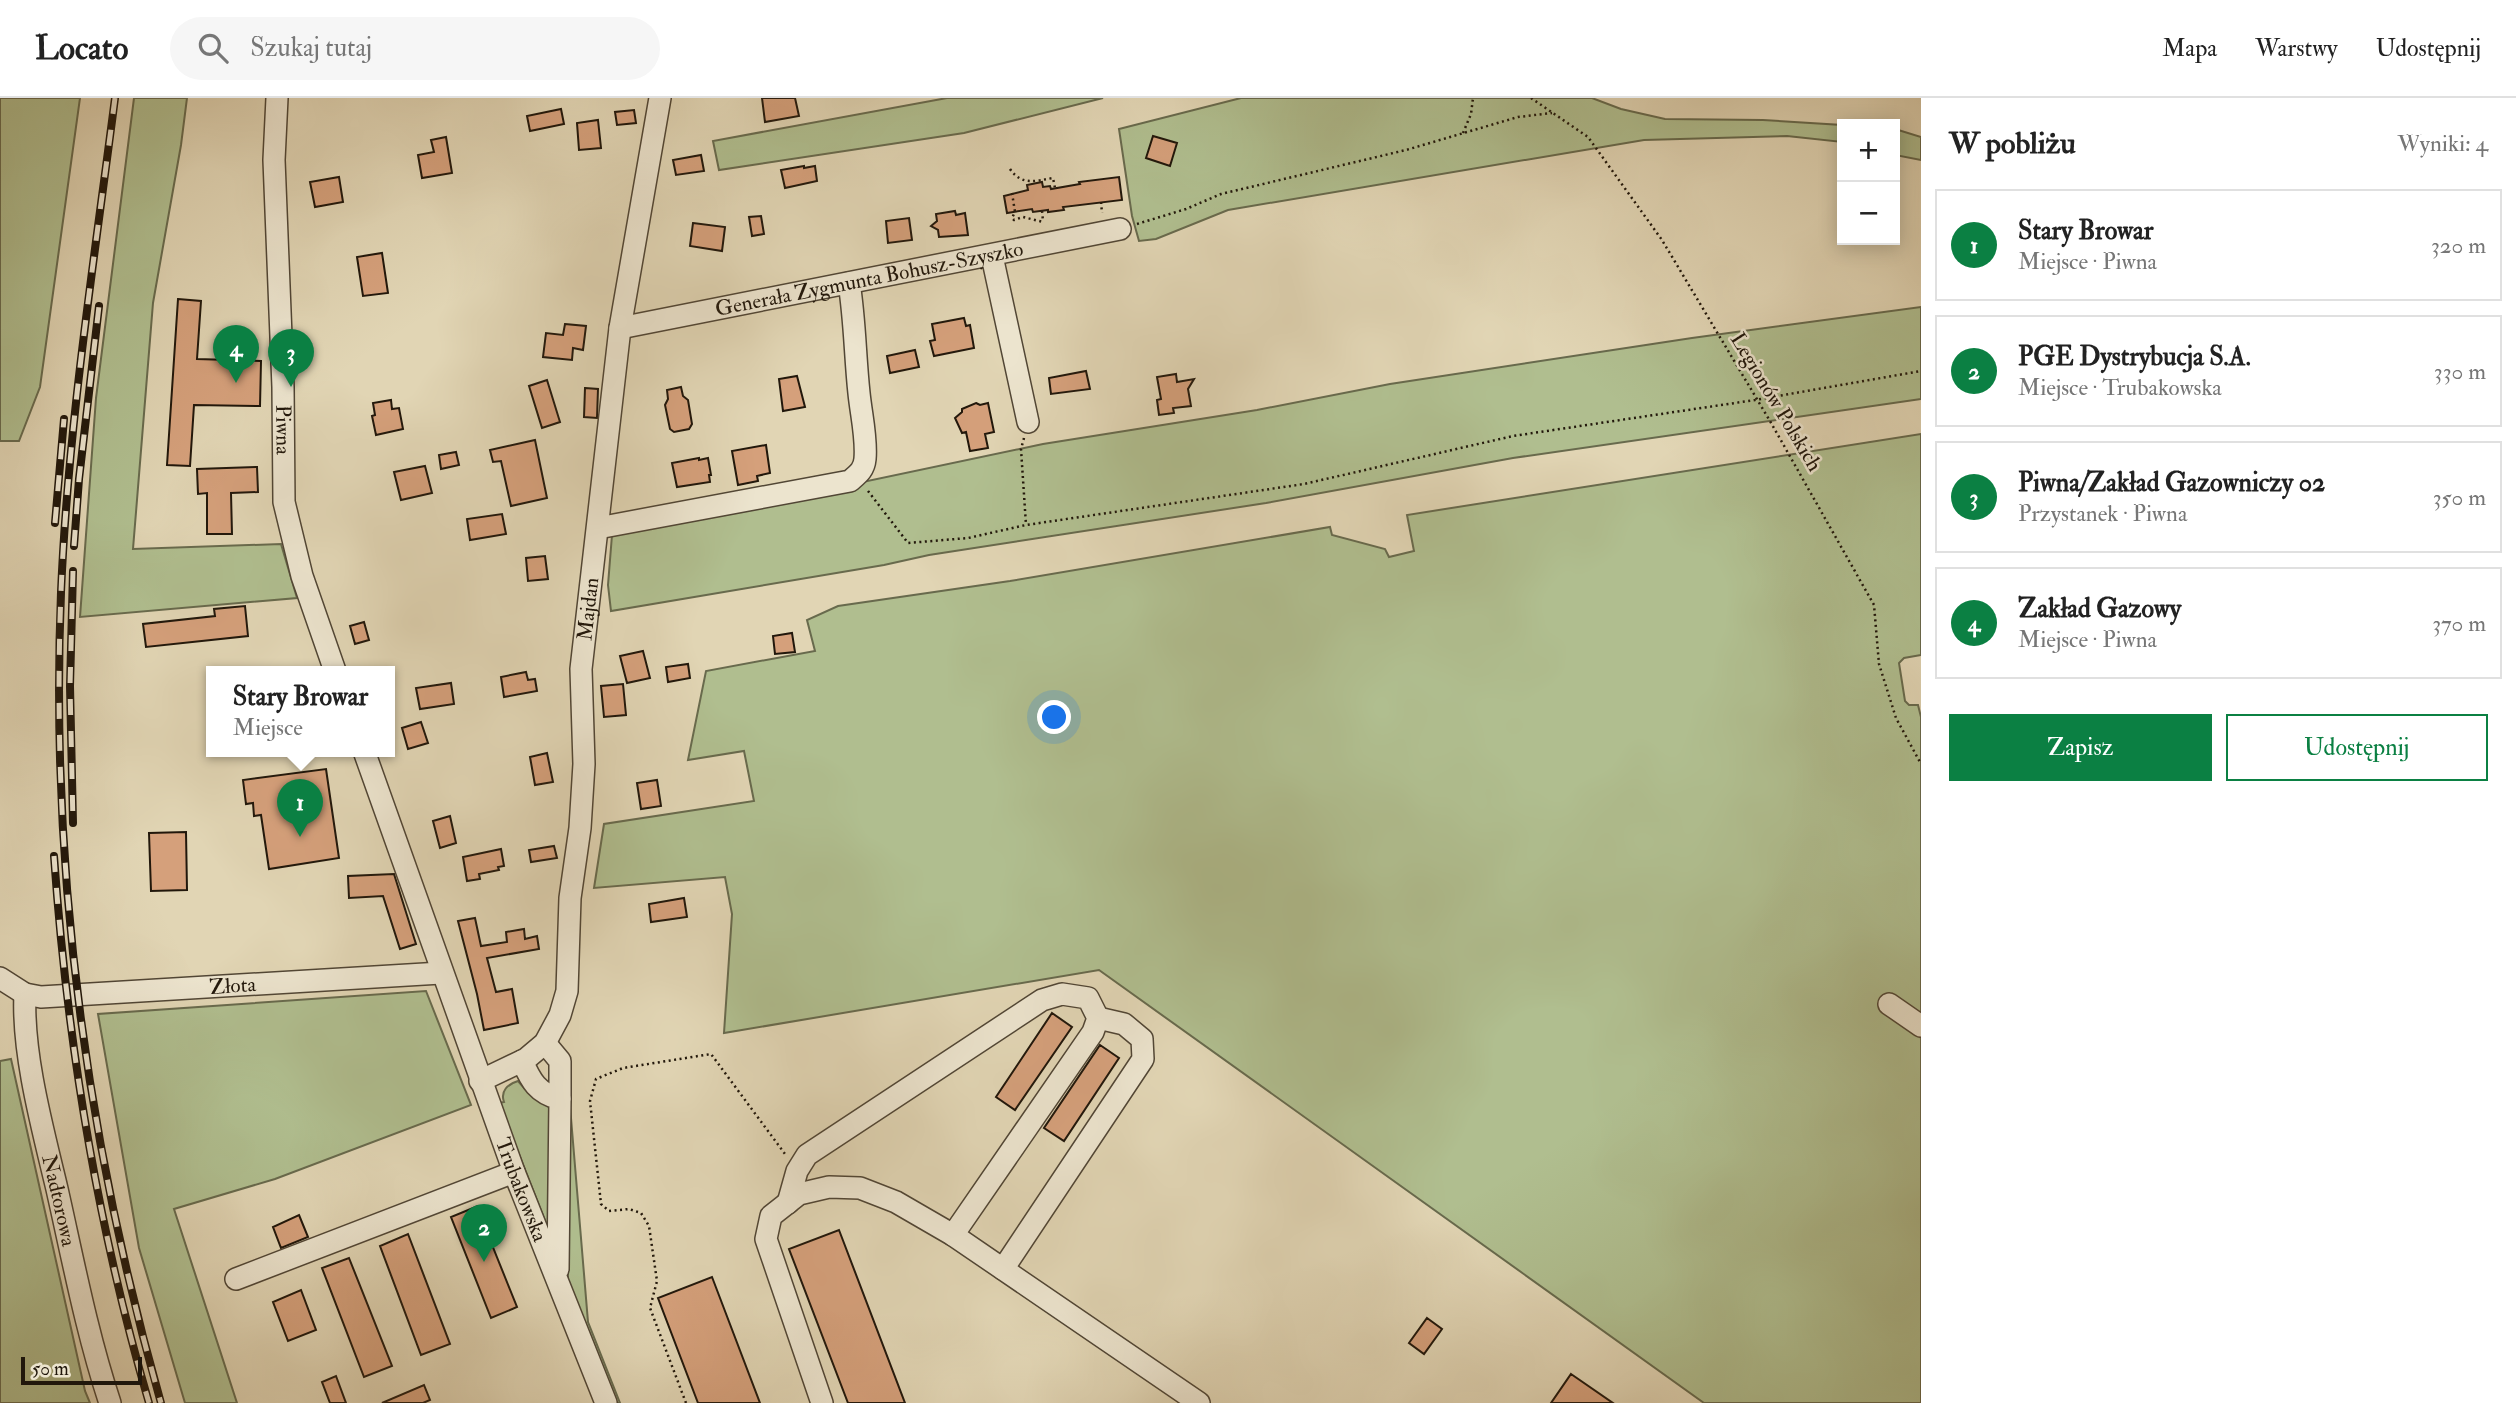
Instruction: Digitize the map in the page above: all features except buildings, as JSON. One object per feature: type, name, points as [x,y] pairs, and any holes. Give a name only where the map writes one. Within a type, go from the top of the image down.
[{"type":"street","name":"Piwna","points":[[277,98],[274,160],[283,387],[284,502],[302,576],[333,666]]},
{"type":"street","name":"Majdan","points":[[480,1081],[522,1061],[545,1043],[560,1015],[567,990],[570,898],[580,828],[584,764],[581,669],[620,328],[660,98]]},
{"type":"street","name":"Generała Zygmunta Bohusz-Szyszko","points":[[620,328],[1120,229]]},
{"type":"street","points":[[992,256],[1028,422]]},
{"type":"street","points":[[597,528],[850,481],[862,471],[865,459],[855,322],[849,283]]},
{"type":"street","points":[[365,757],[441,973]]},
{"type":"street","name":"Złota","points":[[25,993],[41,997],[77,997],[441,973]]},
{"type":"street","name":"Trubakowska","points":[[441,973],[514,1172],[606,1403]]},
{"type":"street","points":[[0,978],[25,993]]},
{"type":"street","name":"Nadtorowa","points":[[25,993],[24,1017],[39,1111],[71,1252],[110,1403]]},
{"type":"street","points":[[788,1203],[797,1171],[807,1156],[1042,1000],[1062,994],[1088,998],[1098,1018],[1093,1032],[953,1235]]},
{"type":"street","points":[[1889,1004],[1921,1026]]},
{"type":"street","points":[[1003,1269],[1143,1059],[1142,1039],[1124,1024],[1098,1018]]},
{"type":"street","points":[[545,1043],[560,1061],[558,1281]]},
{"type":"street","points":[[522,1061],[530,1080],[542,1093],[560,1099]]},
{"type":"street","points":[[236,1279],[514,1172]]},
{"type":"street","points":[[822,1403],[766,1239],[771,1216],[799,1194],[829,1187],[860,1188],[896,1202],[953,1235],[1199,1403]]},
{"type":"path","points":[[1463,133],[1471,114],[1473,98]]},
{"type":"path","name":"Legionów Polskich","points":[[1531,98],[1588,137],[1662,240],[1849,556],[1874,606],[1879,664],[1896,718],[1921,764]]},
{"type":"path","points":[[1120,229],[1186,209],[1221,194],[1406,150],[1518,117],[1553,112]]},
{"type":"path","points":[[1010,169],[1027,182],[1053,178],[1055,188]]},
{"type":"path","points":[[1012,193],[1014,220],[1033,218],[1043,222]]},
{"type":"path","points":[[862,471],[867,490],[908,543],[968,538],[1026,525],[1304,484],[1513,436],[1755,400],[1921,371]]},
{"type":"path","points":[[1026,525],[1021,449],[1028,422]]},
{"type":"path","points":[[686,1403],[650,1308],[657,1281],[649,1226],[641,1213],[629,1209],[609,1211],[601,1205],[590,1101],[596,1079],[623,1068],[711,1054],[797,1171]]},
{"type":"green space","points":[[0,98],[80,98],[40,387],[19,441],[0,441]]},
{"type":"green space","points":[[134,98],[187,98],[153,303],[133,549],[281,544],[297,598],[80,617],[96,398]]},
{"type":"green space","points":[[947,98],[1103,98],[964,133],[719,170],[713,141]]},
{"type":"green space","points":[[1241,98],[1592,98],[1621,109],[1665,119],[1763,120],[1837,125],[1837,141],[1787,136],[1644,140],[1228,210],[1156,239],[1139,241],[1132,216],[1119,129]]},
{"type":"green space","points":[[1900,131],[1921,137],[1921,160],[1900,156]]},
{"type":"green space","points":[[1921,307],[1921,399],[1513,458],[1266,503],[929,555],[611,611],[608,585],[612,535],[1043,444],[1257,410],[1390,384],[1692,338]]},
{"type":"green space","points":[[1921,434],[1921,655],[1904,658],[1899,663],[1905,701],[1909,705],[1918,705],[1921,717],[1921,1016],[1882,1009],[1921,1038],[1921,1403],[1704,1403],[1099,970],[724,1033],[732,914],[725,877],[594,888],[604,824],[754,801],[744,751],[688,760],[706,671],[815,651],[807,620],[838,606],[1010,581],[1330,527],[1332,535],[1385,549],[1389,557],[1414,551],[1407,515]]},
{"type":"green space","points":[[426,991],[471,1105],[275,1179],[174,1209],[237,1403],[185,1403],[139,1248],[98,1014]]},
{"type":"green space","points":[[566,1058],[588,1322],[620,1403],[615,1403],[568,1283]]},
{"type":"green space","points":[[11,1059],[85,1391],[90,1403],[0,1403],[0,1061]]},
{"type":"green space","points":[[518,1081],[551,1107],[551,1236],[499,1103],[504,1102],[503,1094],[506,1088]]},
{"type":"railway","points":[[115,98],[83,344],[64,530],[59,695],[61,797],[68,899],[94,1103],[112,1203],[161,1403]]},
{"type":"railway","points":[[74,546],[99,306]]},
{"type":"railway","points":[[55,523],[64,419]]},
{"type":"railway","points":[[73,571],[70,686],[73,823]]},
{"type":"railway","points":[[54,856],[67,994],[87,1132],[114,1268],[149,1403]]},
{"type":"place","name":"Zakład Gazowy","points":[[236,383]]},
{"type":"place","name":"Piwna/Zakład Gazowniczy 02","points":[[291,387]]},
{"type":"place","name":"Stary Browar","points":[[300,837]]},
{"type":"place","name":"PGE Dystrybucja S.A.","points":[[484,1262]]}]
